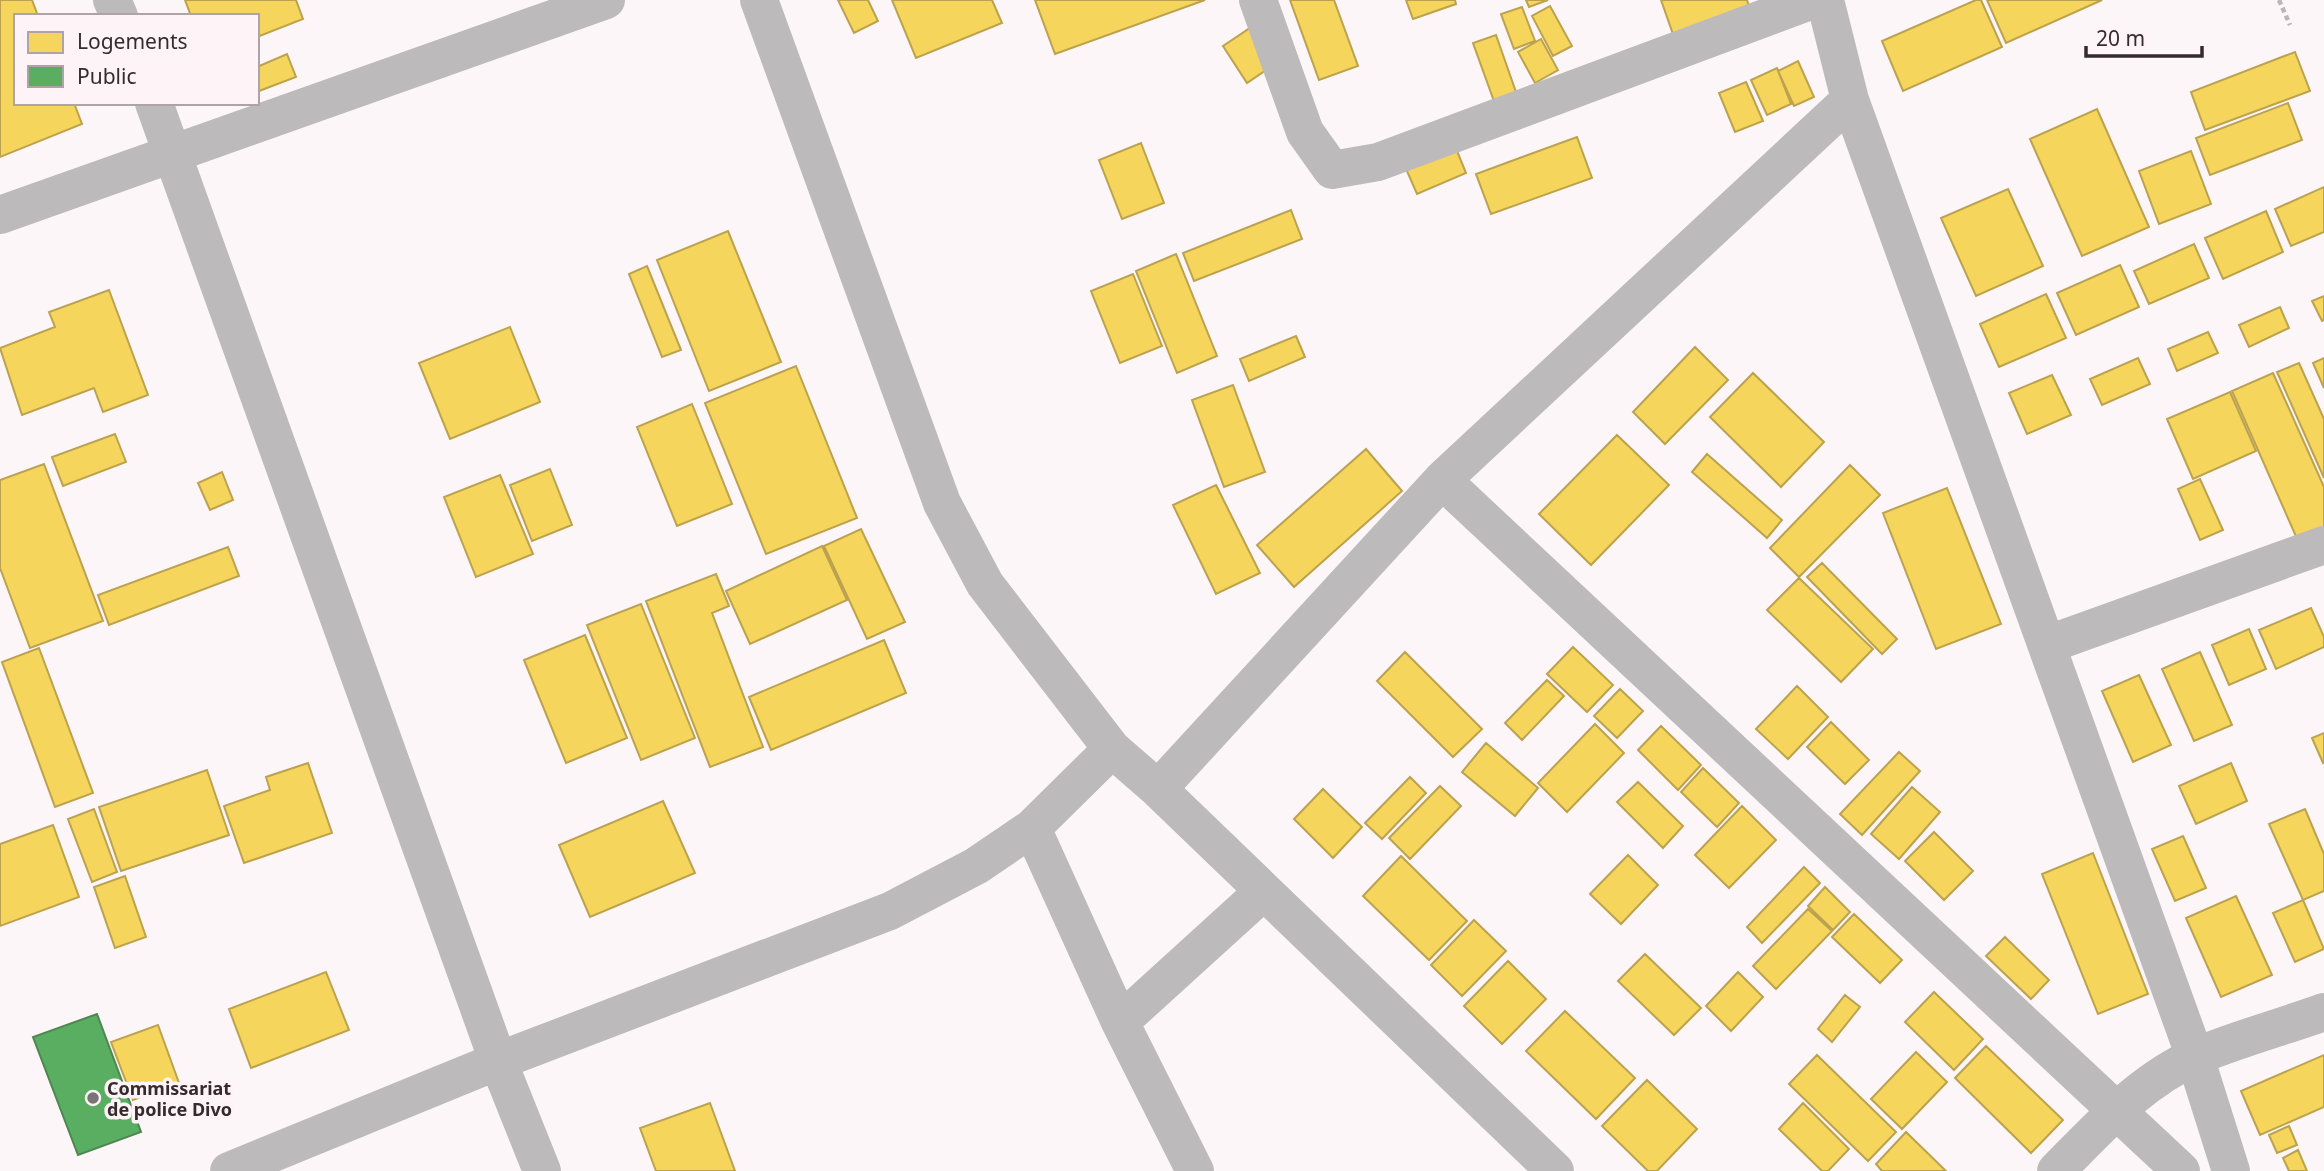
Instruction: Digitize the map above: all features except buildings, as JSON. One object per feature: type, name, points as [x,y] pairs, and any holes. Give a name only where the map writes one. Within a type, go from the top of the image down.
[{"type":"street","points":[[0,215],[173,151],[606,0]]},
{"type":"street","points":[[759,0],[942,503],[985,584],[1112,749],[1158,789],[1555,1171]]},
{"type":"street","points":[[1258,0],[1305,132],[1332,170],[1378,162],[1814,0]]},
{"type":"street","points":[[1825,0],[1850,100],[2049,644],[2195,1057],[2231,1171]]},
{"type":"street","points":[[1158,789],[1442,480],[1850,100]]},
{"type":"street","points":[[155,105],[498,1061],[542,1171]]},
{"type":"street","points":[[1442,480],[2180,1171]]},
{"type":"street","points":[[2049,644],[2324,545]]},
{"type":"street","points":[[229,1171],[498,1061],[890,911],[976,866],[1032,828],[1112,749]]},
{"type":"street","points":[[1032,828],[1120,1022],[1195,1171]]},
{"type":"street","points":[[1120,1022],[1264,891]]},
{"type":"street","points":[[2056,1171],[2116,1111],[2157,1080],[2195,1057],[2324,1012]]},
{"type":"path","points":[[2279,0],[2290,25]]},
{"type":"place","name":"Commissariat de police Divo","points":[[93,1098]]}]
